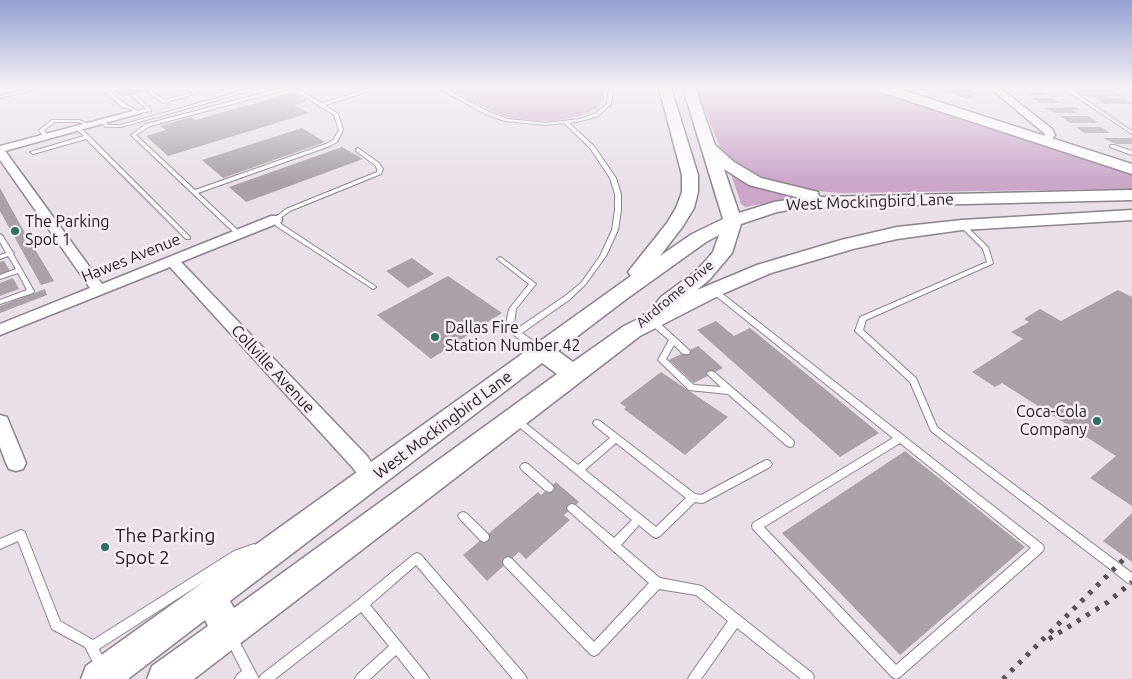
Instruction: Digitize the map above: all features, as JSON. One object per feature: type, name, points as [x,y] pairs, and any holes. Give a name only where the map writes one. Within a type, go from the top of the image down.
[{"type":"main road","points":[[618,295],[674,226],[685,208],[690,192],[690,175],[674,120]]},
{"type":"main road","points":[[700,120],[733,221]]},
{"type":"main road","points":[[985,120],[1047,139],[1132,160]]},
{"type":"main road","points":[[993,120],[1132,170]]},
{"type":"main road","points":[[710,148],[728,166],[755,182],[790,192],[850,200]]},
{"type":"main road","name":"West Mockingbird Lane","points":[[102,670],[211,598],[618,295],[699,238],[733,221],[774,207],[850,200],[1132,195]]},
{"type":"main road","points":[[936,199],[962,225]]},
{"type":"main road","name":"West Mockingbird Lane","points":[[166,679],[514,418],[642,326],[713,290],[764,269],[848,244],[897,233],[962,225],[1132,215]]},
{"type":"main road","name":"Airdrome Drive","points":[[642,326],[708,269],[722,252],[733,221]]},
{"type":"main road","points":[[542,351],[574,375]]},
{"type":"main road","points":[[211,598],[228,633]]},
{"type":"street","points":[[99,290],[0,151],[108,120]]},
{"type":"street","points":[[1034,120],[1045,128],[1047,139]]},
{"type":"street","name":"Hawes Avenue","points":[[0,330],[276,219]]},
{"type":"street","name":"Collville Avenue","points":[[172,261],[360,462],[372,478]]},
{"type":"street","points":[[0,422],[16,463]]},
{"type":"lane","points":[[102,122],[108,126],[121,126],[144,120]]},
{"type":"lane","points":[[167,120],[148,125],[137,130],[133,135],[240,234]]},
{"type":"lane","points":[[194,192],[335,141],[341,130],[338,120]]},
{"type":"lane","points":[[506,120],[546,124],[576,120]]},
{"type":"lane","points":[[1112,120],[1132,133]]},
{"type":"lane","points":[[517,333],[567,298],[582,284],[603,256],[615,230],[618,194],[613,178],[592,148],[565,122]]},
{"type":"lane","points":[[84,127],[87,137],[188,238]]},
{"type":"lane","points":[[33,152],[87,137]]},
{"type":"lane","points":[[1112,146],[1132,153]]},
{"type":"lane","points":[[358,150],[377,164],[380,169],[378,173],[288,210],[276,219],[278,225],[373,287]]},
{"type":"lane","points":[[962,225],[986,248],[990,263],[863,320],[859,331],[913,380],[934,429],[1132,579]]},
{"type":"lane","points":[[0,237],[31,290],[0,302]]},
{"type":"lane","points":[[0,257],[11,254]]},
{"type":"lane","points":[[500,259],[533,284],[513,309],[510,324],[517,333],[542,351]]},
{"type":"lane","points":[[0,277],[20,270]]},
{"type":"lane","points":[[713,290],[1039,548],[896,673],[757,526],[900,438]]},
{"type":"lane","points":[[642,326],[673,339],[686,352]]},
{"type":"lane","points":[[673,339],[662,360],[692,388],[730,391]]},
{"type":"lane","points":[[711,374],[790,443]]},
{"type":"lane","points":[[514,418],[656,533],[693,498]]},
{"type":"lane","points":[[597,423],[693,498],[702,499],[767,464]]},
{"type":"lane","points":[[578,470],[616,438]]},
{"type":"lane","points":[[526,467],[549,488]]},
{"type":"lane","points":[[572,508],[657,583],[698,590],[808,676],[807,679]]},
{"type":"lane","points":[[463,516],[484,537]]},
{"type":"lane","points":[[614,545],[639,519]]},
{"type":"lane","points":[[0,544],[21,535],[56,625],[102,670],[238,554],[295,536]]},
{"type":"lane","points":[[265,679],[362,604],[417,558],[521,679]]},
{"type":"lane","points":[[508,562],[594,650],[657,583]]},
{"type":"lane","points":[[362,604],[423,679]]},
{"type":"lane","points":[[694,679],[736,620]]},
{"type":"lane","points":[[228,633],[248,677]]},
{"type":"lane","points":[[361,679],[397,647]]},
{"type":"shaded area","points":[[521,120],[561,120],[554,121]]},
{"type":"shaded area","points":[[709,120],[970,120],[1132,174],[1132,189],[841,193],[803,190],[764,179],[737,166],[721,150]]},
{"type":"shaded area","points":[[731,174],[796,198],[745,207],[741,204]]},
{"type":"building","points":[[182,120],[287,120],[168,156],[146,136],[166,130],[160,126]]},
{"type":"building","points":[[1065,120],[1094,120],[1099,123],[1070,123]]},
{"type":"building","points":[[1076,127],[1101,127],[1110,133],[1084,133]]},
{"type":"building","points":[[302,128],[325,142],[223,178],[202,160]]},
{"type":"building","points":[[1103,138],[1132,138],[1132,144],[1116,144]]},
{"type":"building","points":[[342,147],[363,159],[246,202],[229,187]]},
{"type":"building","points":[[0,188],[54,281],[41,285],[0,211]]},
{"type":"building","points":[[412,258],[434,274],[408,288],[386,271]]},
{"type":"building","points":[[4,261],[10,271],[0,275],[0,262]]},
{"type":"building","name":"Dallas Fire Station Number 42","points":[[448,276],[502,313],[431,359],[377,315]]},
{"type":"building","points":[[13,278],[19,289],[0,296],[0,283]]},
{"type":"building","points":[[45,289],[47,295],[0,313],[0,306]]},
{"type":"building","name":"Coca-Cola Company","points":[[1118,290],[1132,297],[1132,506],[1090,478],[1116,456],[1002,383],[995,387],[972,372],[1023,339],[1011,332],[1029,322],[1024,319],[1040,309],[1061,321]]},
{"type":"building","points":[[716,321],[734,336],[750,328],[879,433],[840,457],[697,330]]},
{"type":"building","points":[[698,346],[723,368],[694,383],[669,360]]},
{"type":"building","points":[[661,372],[728,417],[685,455],[624,409],[626,407],[620,403]]},
{"type":"building","points":[[905,451],[1025,547],[900,655],[782,533]]},
{"type":"building","points":[[556,482],[579,502],[564,515],[570,520],[526,559],[519,552],[487,581],[463,555],[538,492],[541,495]]},
{"type":"building","points":[[1132,513],[1132,562],[1103,541]]},
{"type":"railway","points":[[1003,679],[1126,557]]},
{"type":"railway","points":[[1049,639],[1108,602],[1132,582]]},
{"type":"place","name":"The Parking Spot 1","points":[[15,231]]},
{"type":"place","name":"Dallas Fire Station Number 42","points":[[435,337]]},
{"type":"place","name":"Coca-Cola Company","points":[[1097,421]]},
{"type":"place","name":"The Parking Spot 2","points":[[105,547]]}]
